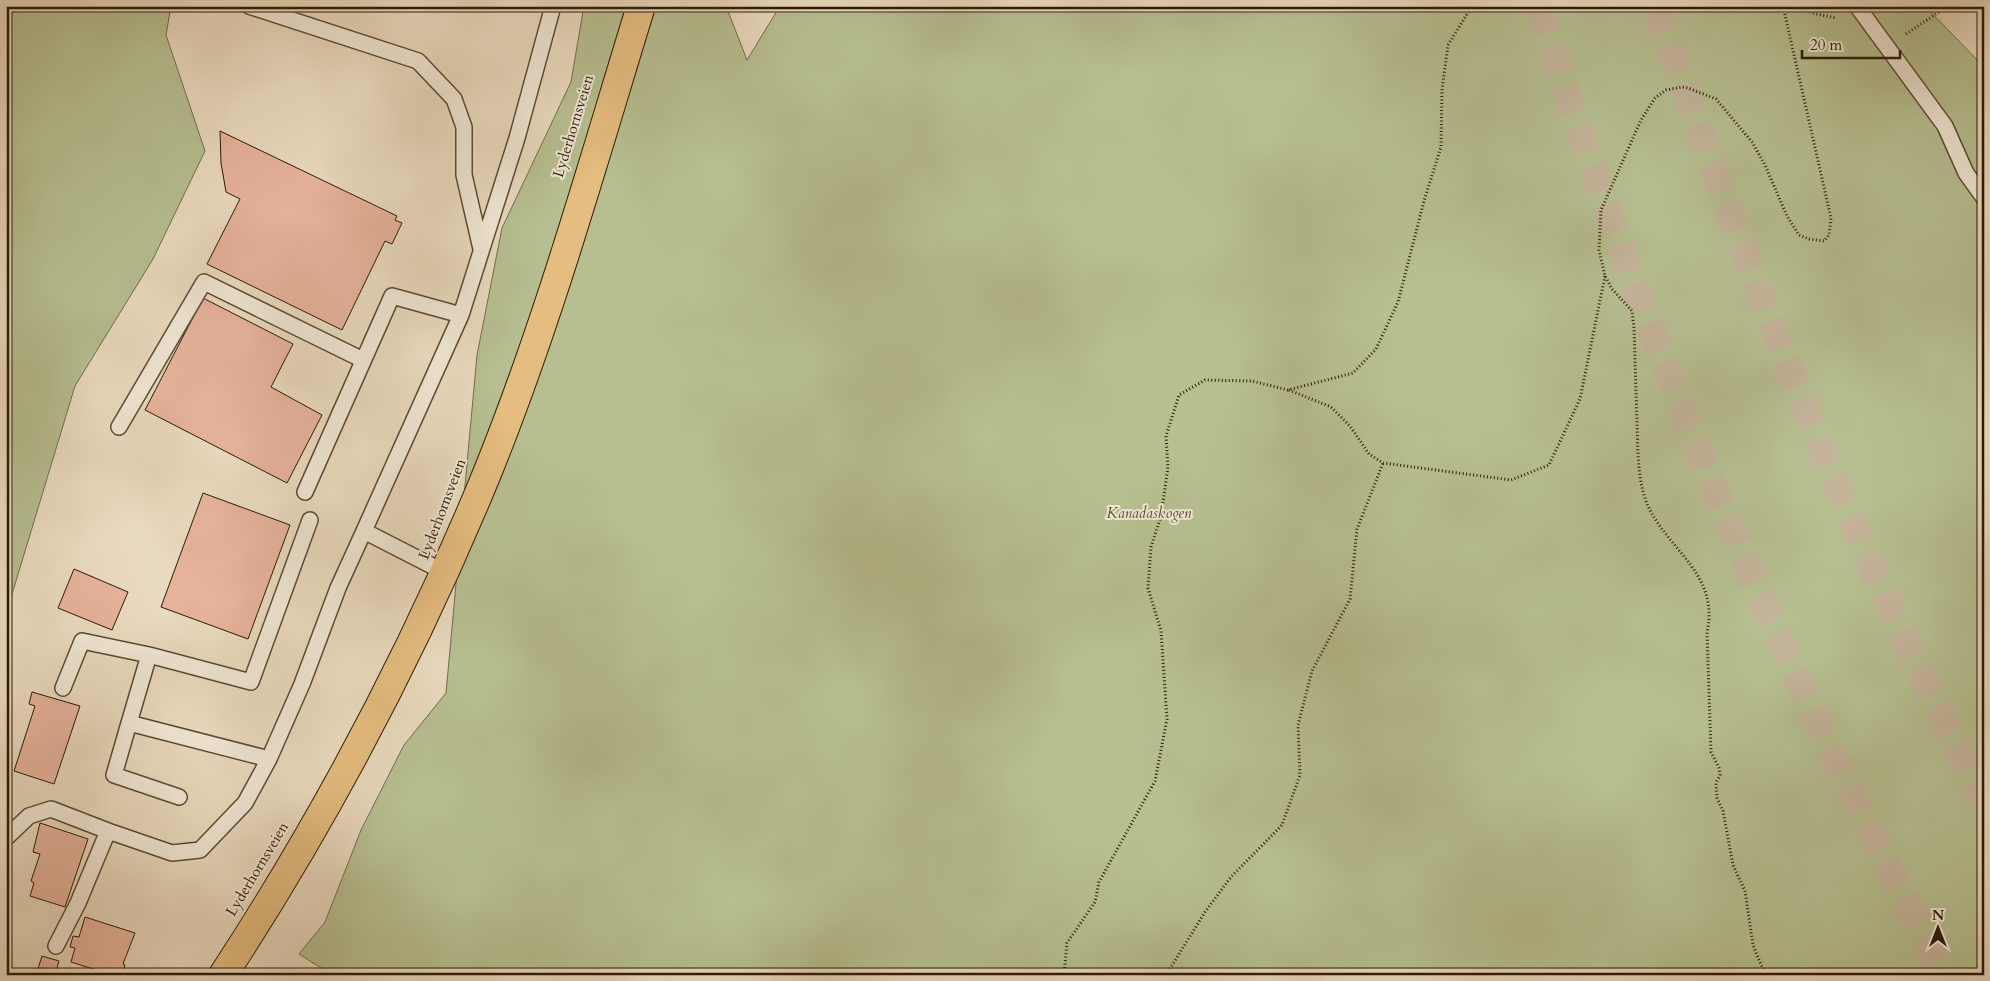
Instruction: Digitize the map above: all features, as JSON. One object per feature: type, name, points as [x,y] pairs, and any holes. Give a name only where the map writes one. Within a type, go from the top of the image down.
[{"type":"main road","name":"Lyderhornsveien","points":[[223,975],[284,878],[392,683],[444,572],[488,471],[523,379],[560,269],[641,6]]},
{"type":"lane","points":[[248,6],[418,61],[454,99],[464,127],[464,175],[481,251]]},
{"type":"lane","points":[[6,838],[29,816],[51,809],[172,853],[200,850],[245,803],[269,759],[302,684],[338,588],[461,315],[517,138],[553,6]]},
{"type":"lane","points":[[1859,9],[1945,126],[1966,173],[1984,198]]},
{"type":"lane","points":[[119,427],[204,282],[363,360]]},
{"type":"lane","points":[[306,492],[392,296],[461,315]]},
{"type":"lane","points":[[63,688],[82,641],[149,655],[251,682],[310,520]]},
{"type":"lane","points":[[364,531],[444,572]]},
{"type":"lane","points":[[149,655],[114,776],[179,797]]},
{"type":"lane","points":[[129,723],[269,759]]},
{"type":"lane","points":[[56,946],[78,903],[108,831]]},
{"type":"path","points":[[1288,390],[1353,373],[1376,349],[1380,341],[1398,302],[1424,201],[1441,147],[1442,90],[1448,45],[1472,6]]},
{"type":"path","points":[[1768,975],[1761,965],[1753,944],[1745,891],[1733,865],[1723,811],[1717,798],[1716,782],[1720,775],[1719,768],[1711,752],[1707,632],[1710,620],[1709,600],[1693,567],[1665,533],[1648,505],[1641,480],[1632,311],[1612,290],[1605,276],[1600,250],[1600,210],[1641,120],[1655,98],[1666,90],[1682,87],[1716,99],[1752,142],[1765,165],[1787,216],[1799,235],[1819,241],[1824,240],[1829,235],[1831,218],[1783,6]]},
{"type":"path","points":[[1801,6],[1812,13],[1834,18],[1847,17],[1859,9]]},
{"type":"path","points":[[1886,46],[1948,6]]},
{"type":"path","points":[[1064,975],[1068,943],[1095,902],[1099,882],[1155,781],[1166,720],[1161,631],[1148,588],[1151,547],[1161,516],[1168,467],[1166,436],[1179,395],[1205,380],[1252,381],[1288,390],[1331,407],[1350,426],[1369,454],[1383,463],[1511,480],[1549,465],[1580,399],[1605,276]]},
{"type":"path","points":[[1166,975],[1205,912],[1231,876],[1282,826],[1300,776],[1298,726],[1312,671],[1350,599],[1357,529],[1383,463]]},
{"type":"green space","points":[[6,6],[171,6],[166,35],[205,151],[153,259],[75,386],[6,614]]},
{"type":"green space","name":"Kanadaskogen","points":[[584,6],[726,6],[747,60],[780,6],[1925,6],[1984,67],[1984,975],[332,975],[299,954],[325,922],[361,830],[404,745],[446,693],[477,355],[502,228],[571,82]]},
{"type":"building","points":[[220,131],[397,216],[395,220],[402,223],[392,244],[385,241],[342,330],[207,264],[240,199],[226,192],[221,163]]},
{"type":"building","points":[[203,298],[293,344],[271,387],[322,415],[287,483],[145,410]]},
{"type":"building","points":[[203,493],[290,525],[248,639],[161,607]]},
{"type":"building","points":[[74,569],[128,592],[112,630],[58,608]]},
{"type":"building","points":[[32,692],[80,706],[54,784],[14,771],[35,706],[29,704]]},
{"type":"building","points":[[40,823],[88,839],[65,907],[30,896],[34,883],[31,881],[40,854],[33,852]]},
{"type":"building","points":[[85,917],[135,933],[123,964],[125,965],[122,975],[112,975],[71,962],[75,948],[70,947],[73,936],[79,937]]},
{"type":"building","points":[[42,956],[59,961],[55,975],[36,975]]},
{"type":"tunnel","points":[[1539,6],[1580,131],[1624,255],[1670,378],[1720,500],[1772,621],[1827,740],[1884,859],[1945,975]]},
{"type":"tunnel","points":[[1655,6],[1744,250],[1821,447],[1888,600],[1984,802]]}]
